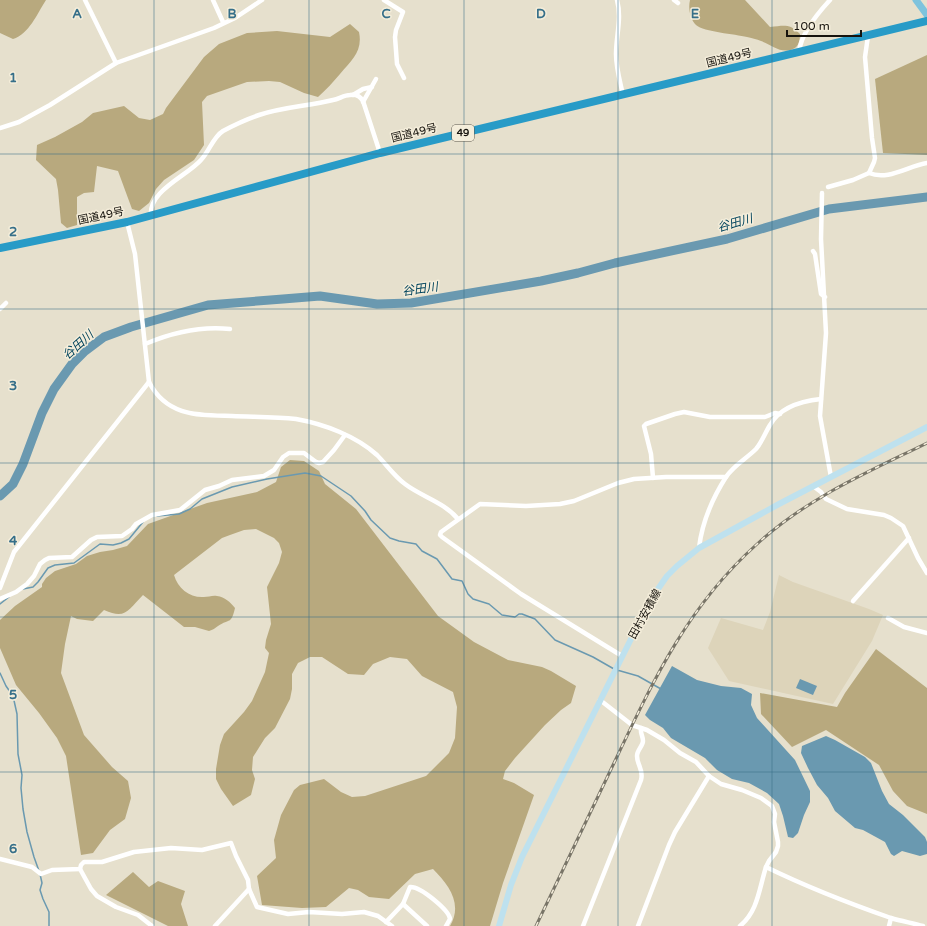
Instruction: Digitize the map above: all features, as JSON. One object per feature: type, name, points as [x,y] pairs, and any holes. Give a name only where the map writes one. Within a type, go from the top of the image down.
[{"type":"highway","name":"国道49号","points":[[0,248],[127,222],[380,153],[927,21]]},
{"type":"main road","points":[[916,0],[927,15]]},
{"type":"main road","name":"田村安積線","points":[[499,926],[511,885],[522,857],[622,656],[658,588],[677,566],[699,548],[779,504],[927,427]]},
{"type":"street","points":[[85,0],[116,63]]},
{"type":"street","points":[[213,0],[224,22]]},
{"type":"street","points":[[0,128],[19,122],[50,105],[116,63],[208,30],[235,18],[262,0]]},
{"type":"street","points":[[384,0],[403,12],[396,30],[396,37],[397,64],[404,78]]},
{"type":"street","points":[[617,0],[619,21],[616,61],[623,95]]},
{"type":"street","points":[[799,52],[800,46],[809,27],[830,0]]},
{"type":"street","points":[[828,187],[853,180],[869,173],[873,166],[875,158],[872,138],[866,57],[868,36]]},
{"type":"street","points":[[363,102],[376,79]]},
{"type":"street","points":[[353,95],[363,89],[372,87]]},
{"type":"street","points":[[151,216],[152,207],[158,196],[175,180],[196,166],[222,131],[265,113],[334,100],[343,96],[353,95],[360,97],[380,153]]},
{"type":"street","points":[[869,173],[877,175],[900,172],[927,163]]},
{"type":"street","points":[[822,193],[821,239],[826,333],[820,416],[831,477]]},
{"type":"street","points":[[127,222],[135,254],[149,382],[157,395],[169,405],[197,416],[296,419],[345,435],[369,448],[404,484],[448,508],[458,519]]},
{"type":"street","points":[[813,251],[817,261],[821,294],[825,296]]},
{"type":"street","points":[[0,309],[6,303]]},
{"type":"street","points":[[145,343],[186,332],[216,328],[230,329]]},
{"type":"street","points":[[0,588],[14,552],[149,382]]},
{"type":"street","points":[[699,548],[706,516],[720,487],[734,467],[755,450],[765,436],[772,422],[780,414],[793,406],[804,402],[821,399]]},
{"type":"street","points":[[653,478],[651,454],[644,426],[646,424],[684,412],[710,417],[765,417],[775,413],[780,414]]},
{"type":"street","points":[[0,598],[16,592],[27,584],[34,576],[40,564],[45,560],[50,558],[72,557],[91,540],[96,538],[122,536],[136,524],[152,514],[180,510],[206,490],[232,480],[264,476],[274,470],[283,457],[289,453],[304,453],[316,462],[320,463],[328,458],[345,435]]},
{"type":"street","points":[[622,656],[521,594],[442,537],[440,535],[441,532],[480,504],[532,506],[560,504],[574,501],[626,480],[726,477]]},
{"type":"street","points":[[813,486],[821,492],[826,499],[847,509],[879,514],[891,518],[903,526],[927,573]]},
{"type":"street","points":[[853,601],[909,538]]},
{"type":"street","points":[[888,618],[904,627],[927,633]]},
{"type":"street","points":[[600,700],[632,724],[647,730],[664,740],[680,753],[694,760],[709,776],[721,784],[742,790],[761,798],[772,806],[775,814],[774,822],[778,846],[776,852],[766,867],[754,909],[749,918],[740,926]]},
{"type":"street","points":[[583,926],[643,774],[637,757],[643,741],[640,732],[641,728]]},
{"type":"street","points":[[638,926],[675,832],[709,776]]},
{"type":"street","points":[[152,926],[138,916],[111,905],[97,896],[91,889],[80,869],[80,865],[84,862],[102,862],[134,852],[171,848],[202,850],[232,843],[236,856],[248,880],[249,888],[257,907],[272,912],[288,914],[309,912],[342,914],[364,912],[373,914],[392,926]]},
{"type":"street","points":[[0,859],[34,868],[39,874],[56,869],[80,869]]},
{"type":"street","points":[[766,867],[818,891],[891,918],[923,926]]},
{"type":"street","points":[[386,922],[403,904],[410,886],[414,886],[423,891],[450,916],[446,926]]},
{"type":"street","points":[[215,926],[249,888]]},
{"type":"street","points":[[403,904],[427,926]]},
{"type":"street","points":[[889,926],[891,918]]},
{"type":"shaded area","points":[[0,0],[46,0],[24,33],[13,39],[0,33]]},
{"type":"shaded area","points":[[690,0],[745,0],[770,27],[786,26],[796,30],[800,34],[799,43],[795,48],[781,50],[756,39],[712,31],[700,27],[694,23],[691,17],[689,10]]},
{"type":"shaded area","points":[[350,24],[359,32],[360,39],[356,55],[318,97],[304,93],[280,82],[269,81],[247,82],[207,96],[202,102],[204,145],[194,160],[164,180],[156,189],[149,203],[139,211],[132,209],[118,171],[97,166],[94,192],[84,193],[77,197],[77,225],[67,228],[61,223],[56,179],[36,160],[37,145],[82,122],[93,113],[124,106],[139,118],[150,120],[163,114],[204,57],[219,44],[247,33],[277,31],[330,37]]},
{"type":"shaded area","points":[[927,55],[927,155],[883,153],[875,79]]},
{"type":"shaded area","points":[[290,460],[304,461],[319,471],[325,484],[356,509],[438,616],[474,642],[508,660],[542,667],[576,686],[571,703],[545,725],[505,771],[503,779],[514,783],[534,795],[503,883],[490,926],[450,926],[454,918],[455,903],[449,888],[433,869],[415,874],[389,899],[369,897],[358,890],[349,888],[326,907],[302,908],[262,905],[257,876],[276,858],[274,840],[281,815],[294,790],[300,785],[324,779],[341,792],[352,797],[365,796],[426,776],[449,753],[455,738],[457,707],[453,692],[422,676],[407,659],[390,657],[373,664],[364,675],[348,674],[322,657],[310,657],[298,663],[292,674],[290,699],[275,728],[265,738],[253,757],[252,770],[255,779],[251,795],[233,806],[216,779],[220,745],[224,734],[252,701],[265,672],[269,653],[265,648],[266,640],[271,624],[267,587],[279,563],[282,552],[279,543],[274,538],[256,529],[244,530],[222,538],[174,575],[178,584],[185,592],[199,597],[222,597],[235,608],[230,620],[212,630],[209,631],[195,627],[184,627],[143,595],[130,609],[122,614],[111,613],[104,610],[93,621],[77,619],[71,616],[61,673],[84,735],[112,767],[128,781],[131,798],[125,819],[110,830],[93,853],[81,855],[66,756],[57,738],[16,685],[0,648],[0,620],[15,606],[42,587],[42,584],[46,578],[55,571],[76,564],[87,556],[127,546],[148,524],[207,503],[257,492],[276,482],[281,467]]},
{"type":"shaded area","points":[[779,575],[793,582],[883,615],[872,641],[833,704],[729,681],[708,648],[721,618],[763,630],[770,612]]},
{"type":"shaded area","points":[[876,649],[927,688],[927,814],[907,806],[893,791],[879,765],[826,730],[792,747],[761,714],[760,693],[837,707]]},
{"type":"shaded area","points":[[133,872],[149,887],[158,881],[185,891],[181,904],[188,926],[168,926],[106,895]]},
{"type":"water","points":[[672,666],[697,680],[721,686],[741,688],[752,694],[751,705],[757,718],[795,760],[810,791],[810,802],[798,833],[793,838],[788,837],[779,804],[767,793],[749,783],[732,779],[717,770],[705,758],[671,738],[663,728],[645,715]]},
{"type":"water","points":[[800,679],[817,686],[813,695],[796,688]]},
{"type":"water","points":[[826,736],[865,757],[871,763],[889,804],[903,815],[925,837],[927,842],[927,854],[920,856],[902,851],[894,856],[891,854],[885,842],[863,830],[855,828],[835,811],[828,798],[817,785],[801,753],[802,746]]},
{"type":"waterway","name":"谷田川","points":[[0,496],[13,484],[23,464],[42,413],[54,389],[72,364],[84,352],[104,337],[131,327],[208,305],[320,296],[377,304],[411,303],[541,281],[578,273],[615,263],[727,239],[829,209],[927,197]]},
{"type":"waterway","points":[[157,516],[179,514],[190,509],[202,499],[232,487],[267,479],[305,473],[321,476],[351,496],[371,520],[390,538],[416,544],[422,551],[437,559],[452,579],[462,581],[468,594],[473,599],[489,604],[502,615],[515,617],[522,614],[535,619],[555,640],[593,657],[614,669]]},
{"type":"waterway","points":[[23,589],[33,587],[48,568],[55,565],[74,563],[100,544],[113,545],[129,539],[143,522]]},
{"type":"waterway","points":[[0,604],[9,597]]},
{"type":"waterway","points":[[617,670],[638,676],[661,689]]},
{"type":"waterway","points":[[0,673],[13,696],[17,714],[18,754],[22,775],[21,788],[23,809],[27,832],[39,871]]},
{"type":"waterway","points":[[40,874],[42,883],[40,890],[49,912],[49,926]]},
{"type":"railway","points":[[536,926],[628,733],[658,674],[674,646],[710,594],[756,545],[775,528],[796,513],[816,500],[860,476],[927,443]]}]
